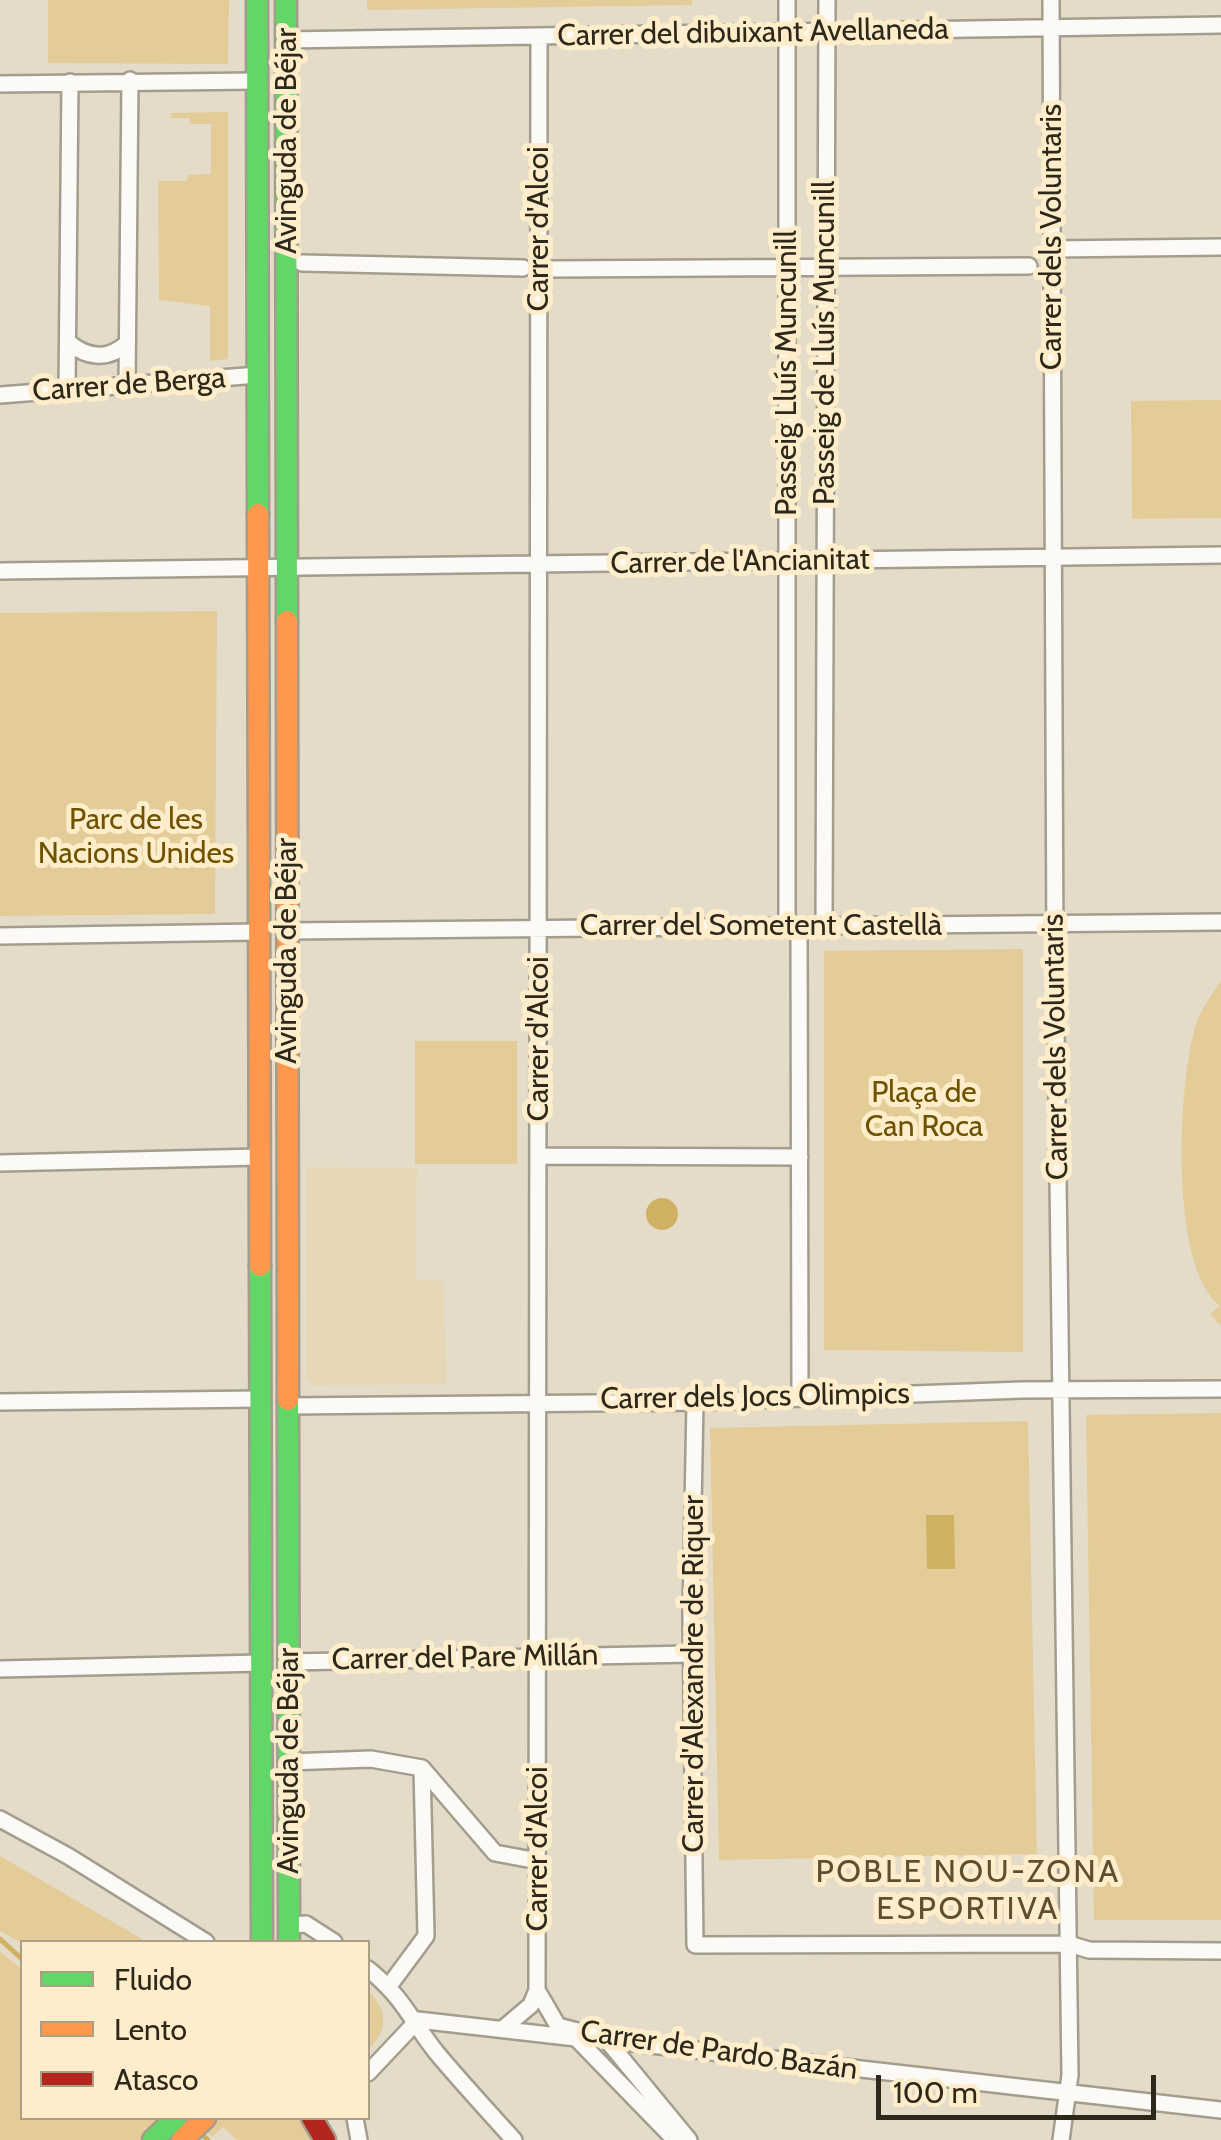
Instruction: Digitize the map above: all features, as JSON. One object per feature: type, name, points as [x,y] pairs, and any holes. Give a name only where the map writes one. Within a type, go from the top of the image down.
[{"type":"main road","name":"Avinguda de Béjar","points":[[257,0],[262,1940]]},
{"type":"main road","name":"Avinguda de Béjar","points":[[286,0],[288,1762],[289,1902],[295,1931]]},
{"type":"main road","points":[[258,932],[287,931]]},
{"type":"main road","name":"Carrer del Pare Millán","points":[[261,1663],[290,1662]]},
{"type":"main road","name":"Avinguda de Béjar","points":[[261,1796],[273,1840],[273,1886],[289,1902]]},
{"type":"main road","points":[[153,2140],[174,2120]]},
{"type":"main road","points":[[182,2140],[203,2120]]},
{"type":"street","name":"Passeig Lluís Muncunill","points":[[787,0],[787,561],[793,926]]},
{"type":"street","name":"Passeig de Lluís Muncunill","points":[[824,926],[827,0]]},
{"type":"street","name":"Carrer dels Voluntaris","points":[[1051,0],[1055,925],[1070,2094],[1061,2140]]},
{"type":"street","name":"Carrer del dibuixant Avellaneda","points":[[286,40],[1221,25]]},
{"type":"street","name":"Carrer d'Alcoi","points":[[537,1990],[539,37]]},
{"type":"street","points":[[127,386],[130,80]]},
{"type":"street","points":[[0,84],[257,81]]},
{"type":"street","points":[[67,390],[70,82]]},
{"type":"street","points":[[1052,249],[1221,247]]},
{"type":"street","points":[[302,263],[524,268]]},
{"type":"street","points":[[552,268],[1029,266]]},
{"type":"street","points":[[68,342],[80,352],[99,356],[116,353],[127,344]]},
{"type":"street","name":"Carrer de Berga","points":[[0,394],[258,374]]},
{"type":"street","name":"Carrer de l'Ancianitat","points":[[0,571],[1221,555]]},
{"type":"street","name":"Carrer del Sometent Castellà","points":[[287,931],[1221,922]]},
{"type":"street","points":[[793,926],[800,1157],[800,1396]]},
{"type":"street","points":[[0,936],[258,932]]},
{"type":"street","points":[[539,1156],[800,1157]]},
{"type":"street","points":[[0,1162],[260,1158]]},
{"type":"street","name":"Carrer dels Jocs Olimpics","points":[[289,1406],[537,1400],[695,1402],[800,1396],[1221,1389]]},
{"type":"street","points":[[0,1402],[260,1398]]},
{"type":"street","name":"Carrer d'Alexandre de Riquer","points":[[695,1402],[691,1654],[695,1946],[1069,1944]]},
{"type":"street","name":"Carrer del Pare Millán","points":[[290,1662],[691,1654]]},
{"type":"street","name":"Carrer del Pare Millán","points":[[0,1669],[261,1663]]},
{"type":"street","points":[[288,1762],[370,1759],[422,1768],[495,1853],[538,1862]]},
{"type":"street","points":[[389,1986],[426,1936],[422,1768]]},
{"type":"street","points":[[0,1818],[203,1940]]},
{"type":"street","points":[[295,1931],[327,1940]]},
{"type":"street","points":[[1069,1944],[1089,1950],[1221,1951]]},
{"type":"street","points":[[370,1971],[418,2020],[433,2049],[514,2140]]},
{"type":"street","points":[[504,2027],[531,2005],[537,1990]]},
{"type":"street","name":"Carrer de Pardo Bazán","points":[[537,1990],[558,2026],[605,2038],[1221,2110]]},
{"type":"street","points":[[370,2071],[418,2020]]},
{"type":"street","name":"Carrer de Pardo Bazán","points":[[418,2020],[576,2038],[675,2140]]},
{"type":"street","points":[[605,2038],[689,2140]]},
{"type":"shaded area","points":[[307,1167],[417,1168],[416,1280],[443,1281],[447,1384],[313,1386],[306,1378]]},
{"type":"shaded area","points":[[662,1198],[674,1202],[678,1214],[674,1226],[662,1230],[650,1226],[646,1214],[650,1202]]},
{"type":"shaded area","points":[[926,1515],[954,1515],[955,1569],[927,1569]]},
{"type":"green space","points":[[48,0],[229,0],[228,64],[48,63]]},
{"type":"green space","points":[[367,0],[692,0],[692,5],[367,10]]},
{"type":"green space","points":[[228,112],[228,359],[210,361],[210,306],[159,300],[158,181],[187,181],[188,175],[211,174],[211,124],[190,124],[189,118],[171,118],[171,113]]},
{"type":"green space","points":[[1221,400],[1221,518],[1132,519],[1131,401]]},
{"type":"green space","name":"Parc de les Nacions Unides","points":[[217,611],[215,914],[0,916],[0,613]]},
{"type":"green space","name":"Plaça de Can Roca","points":[[1023,949],[1023,1352],[824,1350],[824,951]]},
{"type":"green space","points":[[1221,981],[1221,1326],[1210,1314],[1220,1306],[1204,1285],[1192,1254],[1185,1216],[1182,1131],[1195,1028]]},
{"type":"green space","points":[[415,1041],[517,1041],[517,1164],[415,1164]]},
{"type":"green space","points":[[1221,1413],[1221,1920],[1094,1920],[1086,1415]]},
{"type":"green space","points":[[1028,1421],[1037,1854],[719,1860],[710,1428]]},
{"type":"green space","points":[[0,1856],[144,1940],[20,1942],[0,1931]]},
{"type":"green space","points":[[0,1952],[20,1967],[20,2120],[173,2120],[198,2140],[0,2140]]},
{"type":"green space","points":[[370,1994],[379,2005],[383,2020],[370,2048]]},
{"type":"green space","points":[[196,2120],[301,2120],[310,2140],[237,2140],[223,2127],[212,2137]]},
{"type":"waterway","points":[[0,1939],[20,1957]]},
{"type":"waterway","points":[[197,2130],[208,2140]]},
{"type":"traffic: fast","points":[[257,0],[258,514]]},
{"type":"traffic: fast","points":[[286,0],[287,621]]},
{"type":"traffic: fast","points":[[260,1266],[262,1940]]},
{"type":"traffic: fast","points":[[288,1400],[289,1940]]},
{"type":"traffic: fast","points":[[153,2140],[174,2120]]},
{"type":"traffic: slow","points":[[258,514],[260,1266]]},
{"type":"traffic: slow","points":[[287,621],[288,1400]]},
{"type":"traffic: slow","points":[[182,2140],[203,2120]]},
{"type":"traffic: jam","points":[[313,2120],[325,2140]]},
{"type":"district","name":"POBLE NOU-ZONA ESPORTIVA","points":[[968,1892]]}]
